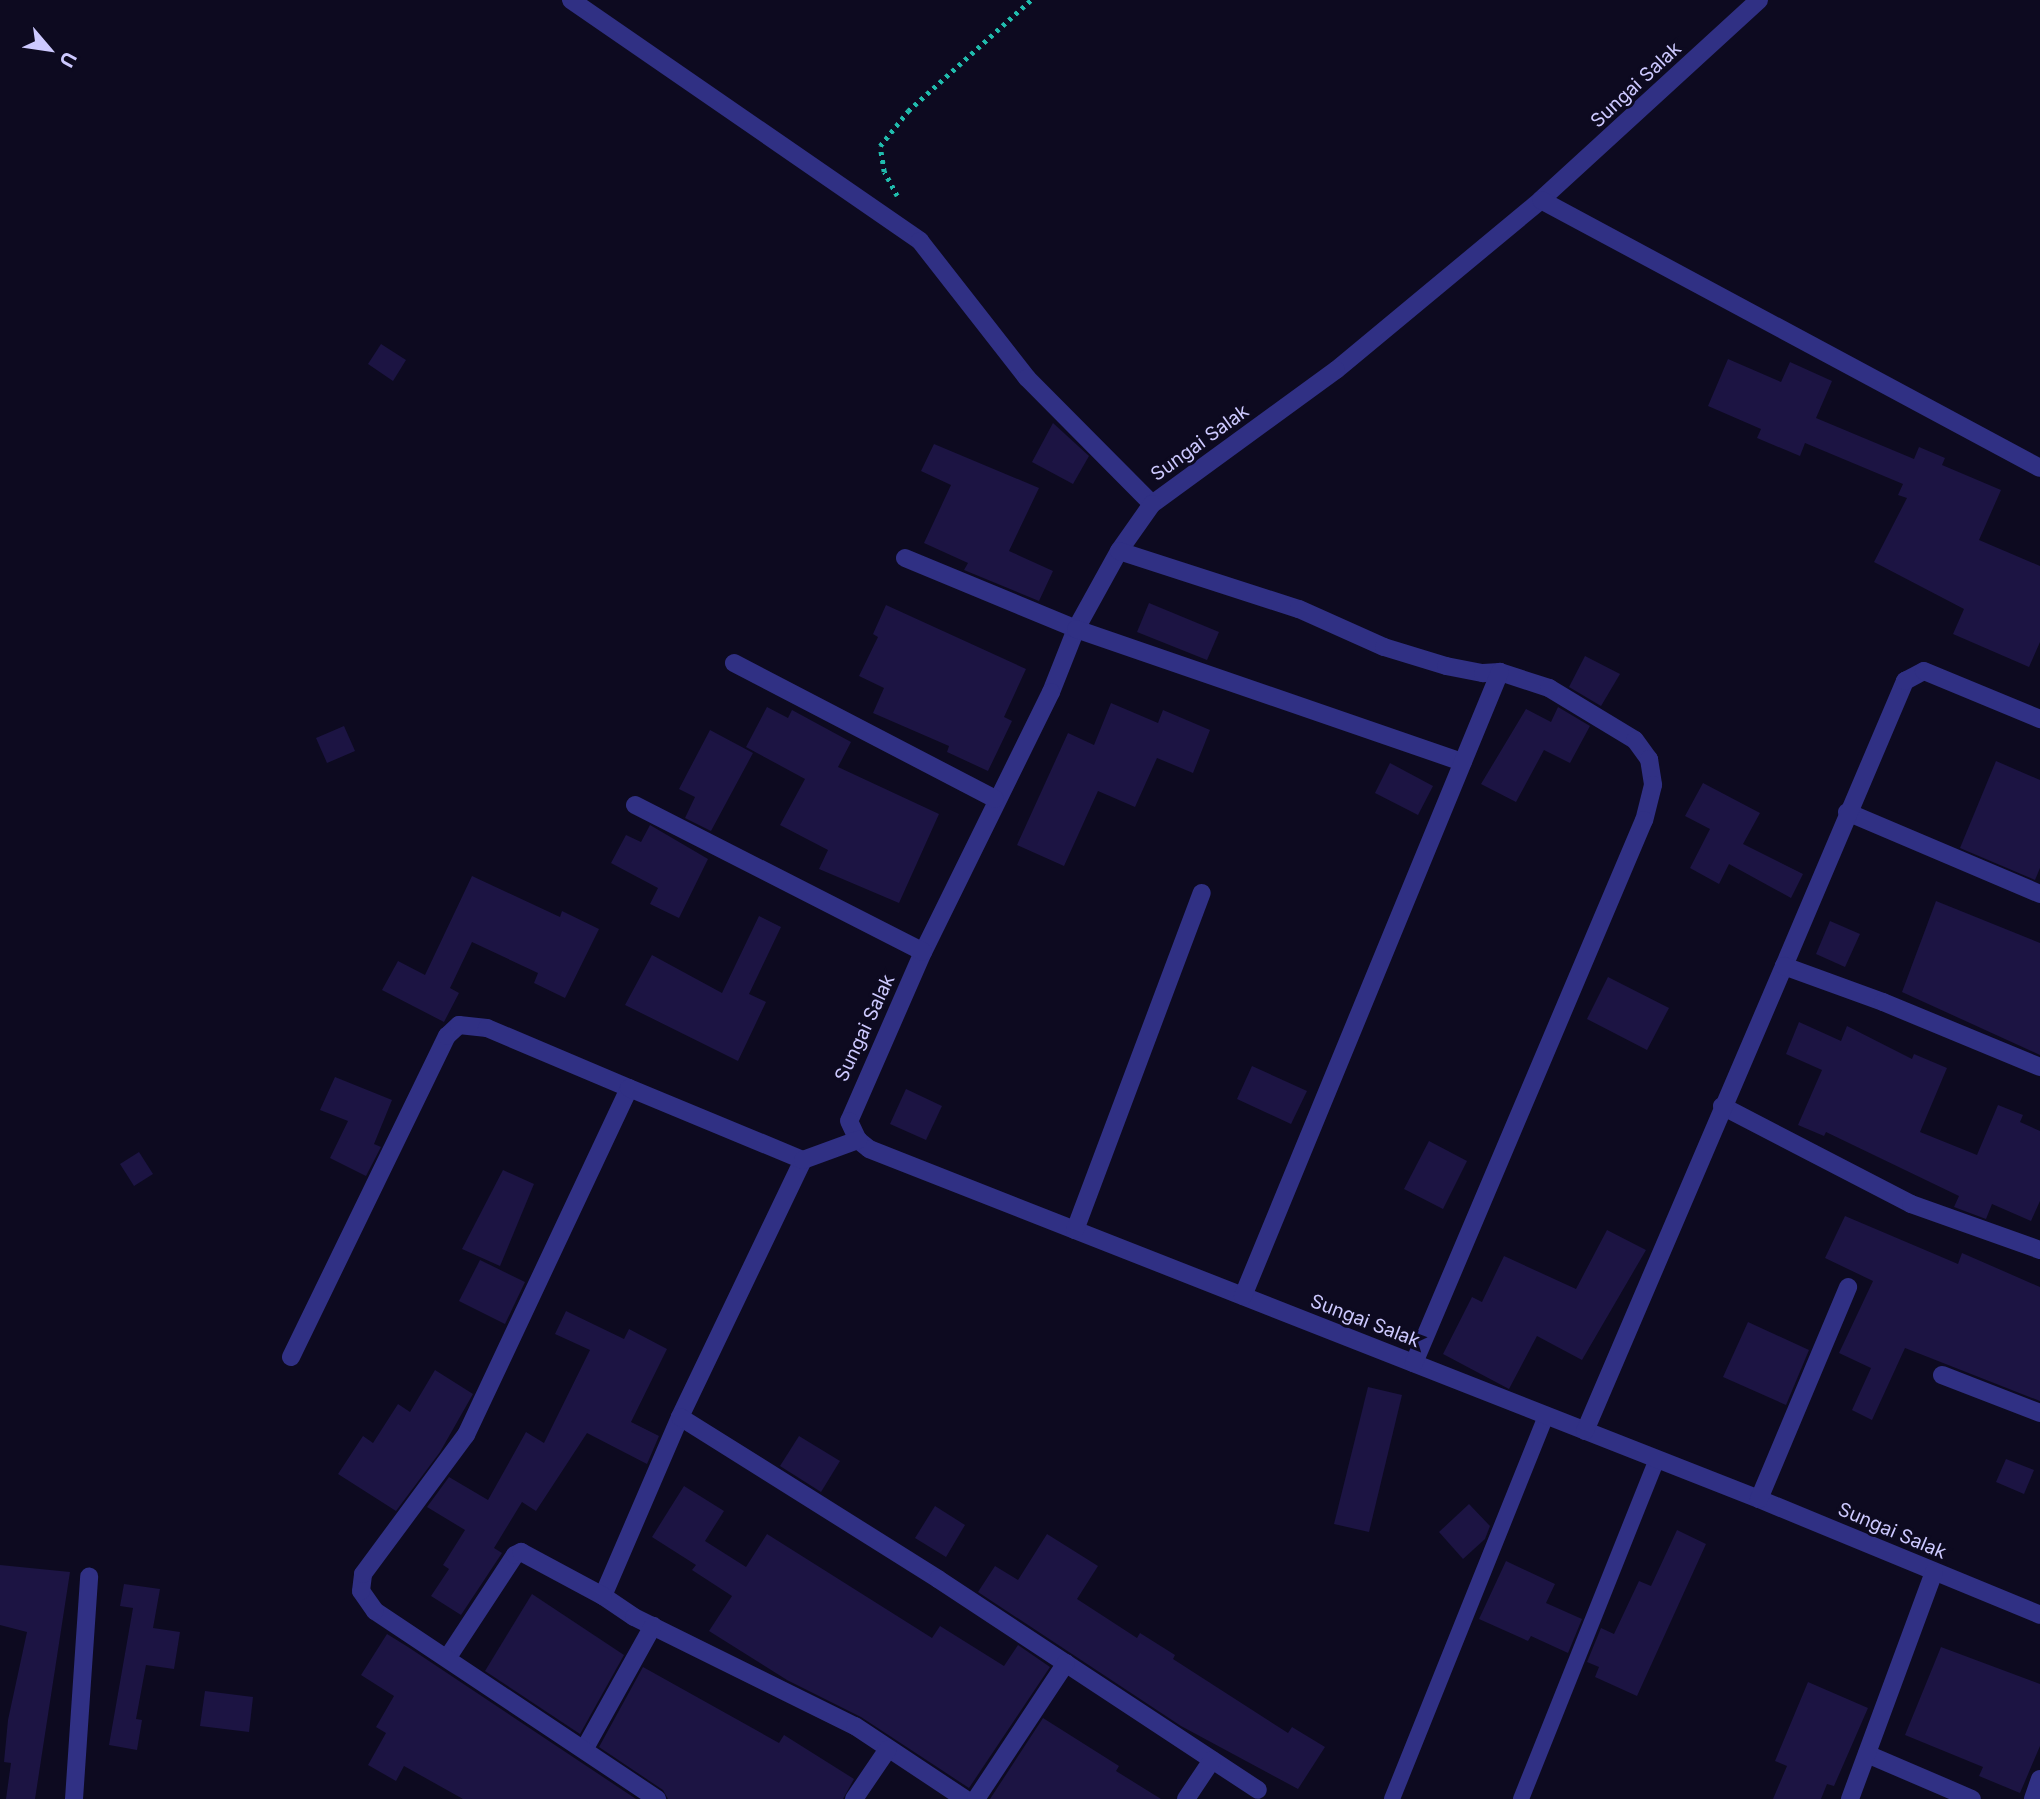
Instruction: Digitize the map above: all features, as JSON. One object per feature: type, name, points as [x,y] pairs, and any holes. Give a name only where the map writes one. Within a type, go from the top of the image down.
[{"type":"street","points":[[572,0],[920,240],[1027,378],[1152,504]]},
{"type":"street","name":"Sungai Salak","points":[[1759,0],[1541,200],[1336,370],[1152,504],[1119,551],[1076,629],[1051,692],[995,799],[854,1102],[849,1121],[858,1140],[869,1149],[1759,1499],[2040,1615]]},
{"type":"street","points":[[1541,200],[2040,468]]},
{"type":"street","points":[[1119,551],[1299,609],[1384,647],[1483,674],[1500,671],[1549,688],[1635,740],[1649,759],[1653,785],[1643,820],[1414,1363]]},
{"type":"street","points":[[905,558],[1076,629],[1463,762]]},
{"type":"street","points":[[734,663],[995,799]]},
{"type":"street","points":[[1243,1296],[1500,671]]},
{"type":"street","points":[[1585,1431],[1905,681],[1917,672],[2040,719]]},
{"type":"street","points":[[635,805],[923,952]]},
{"type":"street","points":[[1847,812],[2040,894]]},
{"type":"street","points":[[1075,1230],[1202,892]]},
{"type":"street","points":[[1784,967],[1883,1002],[2040,1067]]},
{"type":"street","points":[[291,1357],[447,1036],[459,1025],[487,1028],[803,1160],[858,1140]]},
{"type":"street","points":[[629,1088],[466,1436],[363,1574],[361,1591],[369,1605],[657,1799]]},
{"type":"street","points":[[1722,1106],[1911,1204],[2040,1250]]},
{"type":"street","points":[[603,1595],[680,1418],[803,1160]]},
{"type":"street","points":[[1759,1499],[1848,1287]]},
{"type":"street","points":[[1942,1376],[2040,1413]]},
{"type":"street","points":[[680,1418],[1066,1663],[1258,1790]]},
{"type":"street","points":[[448,1657],[515,1555],[521,1552],[603,1595],[653,1626],[855,1726],[965,1799]]},
{"type":"street","points":[[1850,1799],[1934,1572]]},
{"type":"street","points":[[74,1799],[89,1577]]},
{"type":"street","points":[[585,1748],[653,1626]]},
{"type":"street","points":[[976,1799],[1066,1663]]},
{"type":"street","points":[[854,1799],[888,1749]]},
{"type":"street","points":[[1867,1754],[1972,1799]]},
{"type":"street","points":[[1186,1799],[1212,1760]]},
{"type":"street","points":[[2032,1799],[2040,1779]]},
{"type":"lane","points":[[1392,1799],[1546,1415]]},
{"type":"lane","points":[[1521,1799],[1657,1459]]},
{"type":"path","points":[[920,240],[884,172],[880,146],[908,111],[1031,0]]},
{"type":"building","points":[[381,344],[406,360],[393,381],[368,364]]},
{"type":"building","points":[[1728,359],[1781,382],[1790,362],[1832,381],[1816,418],[1914,459],[1919,447],[1945,458],[1942,465],[2001,490],[1979,540],[2040,566],[2040,642],[2029,667],[1953,634],[1964,609],[1874,562],[1907,498],[1898,495],[1903,484],[1805,443],[1800,456],[1757,438],[1761,429],[1708,406]]},
{"type":"building","points":[[1053,423],[1089,456],[1073,484],[1032,462]]},
{"type":"building","points":[[934,444],[1039,488],[1009,551],[1053,571],[1039,601],[964,570],[968,563],[924,543],[951,485],[921,471]]},
{"type":"building","points":[[1149,603],[1219,632],[1207,660],[1137,632]]},
{"type":"building","points":[[886,605],[1026,669],[1004,717],[1012,721],[988,771],[947,752],[949,746],[873,713],[884,688],[859,676],[878,637],[873,634]]},
{"type":"building","points":[[1585,656],[1620,674],[1601,706],[1569,687]]},
{"type":"building","points":[[1111,703],[1158,723],[1163,710],[1210,730],[1193,773],[1157,758],[1135,807],[1098,791],[1064,866],[1017,845],[1068,733],[1094,745]]},
{"type":"building","points":[[767,707],[788,718],[792,710],[851,742],[838,767],[939,814],[899,903],[819,869],[828,850],[780,825],[805,779],[746,747]]},
{"type":"building","points":[[1558,707],[1590,726],[1570,763],[1544,750],[1516,802],[1481,784],[1526,709],[1551,722]]},
{"type":"building","points":[[344,726],[355,751],[327,763],[316,738]]},
{"type":"building","points":[[710,730],[753,753],[711,831],[685,818],[695,797],[679,789]]},
{"type":"building","points":[[1996,761],[2040,780],[2040,868],[2035,880],[1960,848]]},
{"type":"building","points":[[1390,763],[1433,786],[1418,815],[1375,793]]},
{"type":"building","points":[[1703,783],[1760,813],[1743,844],[1803,874],[1791,898],[1729,864],[1719,884],[1690,868],[1710,829],[1685,816]]},
{"type":"building","points":[[650,825],[708,859],[679,918],[650,904],[658,888],[611,863],[626,835],[641,842]]},
{"type":"building","points":[[472,876],[560,917],[562,911],[599,929],[565,998],[534,983],[538,973],[472,942],[450,988],[459,993],[444,1022],[382,990],[398,961],[425,975]]},
{"type":"building","points":[[1936,901],[2040,943],[2040,1055],[1902,992]]},
{"type":"building","points":[[759,916],[781,927],[749,994],[766,1002],[738,1061],[625,1005],[652,955],[722,993]]},
{"type":"building","points":[[1830,921],[1860,934],[1845,967],[1816,954]]},
{"type":"building","points":[[1608,977],[1669,1008],[1647,1050],[1587,1019]]},
{"type":"building","points":[[1799,1022],[1841,1041],[1847,1026],[1912,1059],[1914,1054],[1947,1068],[1920,1132],[1977,1155],[1998,1105],[2023,1115],[2020,1122],[2040,1131],[2040,1201],[2031,1221],[1992,1204],[1986,1219],[1954,1207],[1959,1196],[1826,1132],[1824,1136],[1798,1125],[1822,1070],[1786,1054]]},
{"type":"building","points":[[1252,1066],[1307,1091],[1291,1124],[1237,1099]]},
{"type":"building","points":[[335,1077],[392,1100],[374,1144],[381,1147],[366,1176],[330,1158],[348,1121],[320,1110]]},
{"type":"building","points":[[906,1089],[942,1106],[926,1140],[890,1124]]},
{"type":"building","points":[[1429,1141],[1467,1161],[1443,1209],[1404,1189]]},
{"type":"building","points":[[139,1152],[153,1174],[134,1186],[120,1164]]},
{"type":"building","points":[[503,1170],[534,1184],[500,1266],[462,1249]]},
{"type":"building","points":[[1845,1216],[1958,1264],[1962,1253],[2040,1287],[2040,1401],[1905,1348],[1872,1420],[1852,1410],[1871,1368],[1839,1353],[1873,1281],[1825,1258]]},
{"type":"building","points":[[1607,1230],[1646,1250],[1582,1360],[1537,1336],[1509,1389],[1443,1354],[1472,1297],[1482,1302],[1504,1256],[1576,1289]]},
{"type":"building","points":[[480,1260],[525,1282],[505,1324],[459,1301]]},
{"type":"building","points":[[566,1311],[624,1339],[629,1329],[667,1349],[631,1422],[659,1436],[647,1464],[587,1433],[536,1511],[522,1502],[494,1548],[502,1553],[461,1615],[431,1596],[449,1569],[443,1565],[465,1530],[427,1507],[449,1477],[488,1500],[526,1432],[544,1443],[590,1350],[555,1334]]},
{"type":"building","points":[[1748,1322],[1809,1350],[1786,1405],[1723,1377]]},
{"type":"building","points":[[435,1370],[473,1394],[440,1452],[396,1511],[338,1474],[363,1436],[373,1443],[398,1404],[410,1412]]},
{"type":"building","points":[[1368,1387],[1402,1395],[1369,1532],[1334,1524]]},
{"type":"building","points":[[799,1436],[840,1461],[821,1492],[780,1466]]},
{"type":"building","points":[[2006,1459],[2034,1470],[2024,1494],[1996,1482]]},
{"type":"building","points":[[684,1486],[724,1511],[705,1541],[746,1567],[767,1534],[932,1638],[940,1626],[1004,1666],[1018,1645],[1050,1667],[969,1788],[861,1717],[787,1680],[709,1631],[732,1596],[692,1570],[696,1565],[652,1537]]},
{"type":"building","points":[[1469,1504],[1490,1526],[1485,1539],[1463,1559],[1439,1532]]},
{"type":"building","points":[[935,1506],[965,1525],[946,1557],[915,1538]]},
{"type":"building","points":[[1677,1530],[1706,1544],[1637,1696],[1595,1677],[1599,1667],[1587,1662],[1601,1628],[1614,1634],[1639,1581],[1651,1586]]},
{"type":"building","points":[[1047,1534],[1098,1566],[1077,1599],[1137,1638],[1140,1633],[1175,1655],[1173,1659],[1288,1733],[1292,1727],[1325,1747],[1298,1789],[1181,1726],[978,1592],[995,1566],[1018,1580]]},
{"type":"building","points":[[1506,1561],[1555,1584],[1546,1603],[1582,1619],[1568,1653],[1531,1636],[1528,1641],[1479,1619]]},
{"type":"building","points":[[0,1565],[70,1572],[35,1799],[6,1799],[11,1763],[4,1762],[8,1720],[27,1632],[0,1625]]},
{"type":"building","points":[[124,1584],[160,1589],[153,1628],[180,1632],[174,1669],[146,1665],[136,1719],[142,1720],[137,1750],[109,1745],[133,1608],[120,1606]]},
{"type":"building","points":[[532,1594],[624,1655],[580,1734],[485,1671]]},
{"type":"building","points":[[387,1634],[636,1799],[463,1799],[404,1766],[396,1781],[368,1765],[386,1733],[376,1727],[394,1696],[361,1675]]},
{"type":"building","points":[[1941,1647],[2040,1684],[2040,1746],[2020,1793],[1979,1776],[1983,1767],[1905,1735]]},
{"type":"building","points":[[643,1667],[779,1743],[784,1735],[854,1779],[843,1799],[668,1799],[663,1790],[599,1747]]},
{"type":"building","points":[[1808,1682],[1868,1708],[1834,1786],[1827,1784],[1821,1799],[1773,1799],[1787,1766],[1775,1761]]},
{"type":"building","points":[[205,1691],[253,1697],[249,1732],[200,1726]]},
{"type":"building","points":[[1043,1718],[1119,1766],[1116,1771],[1161,1799],[990,1799]]}]
